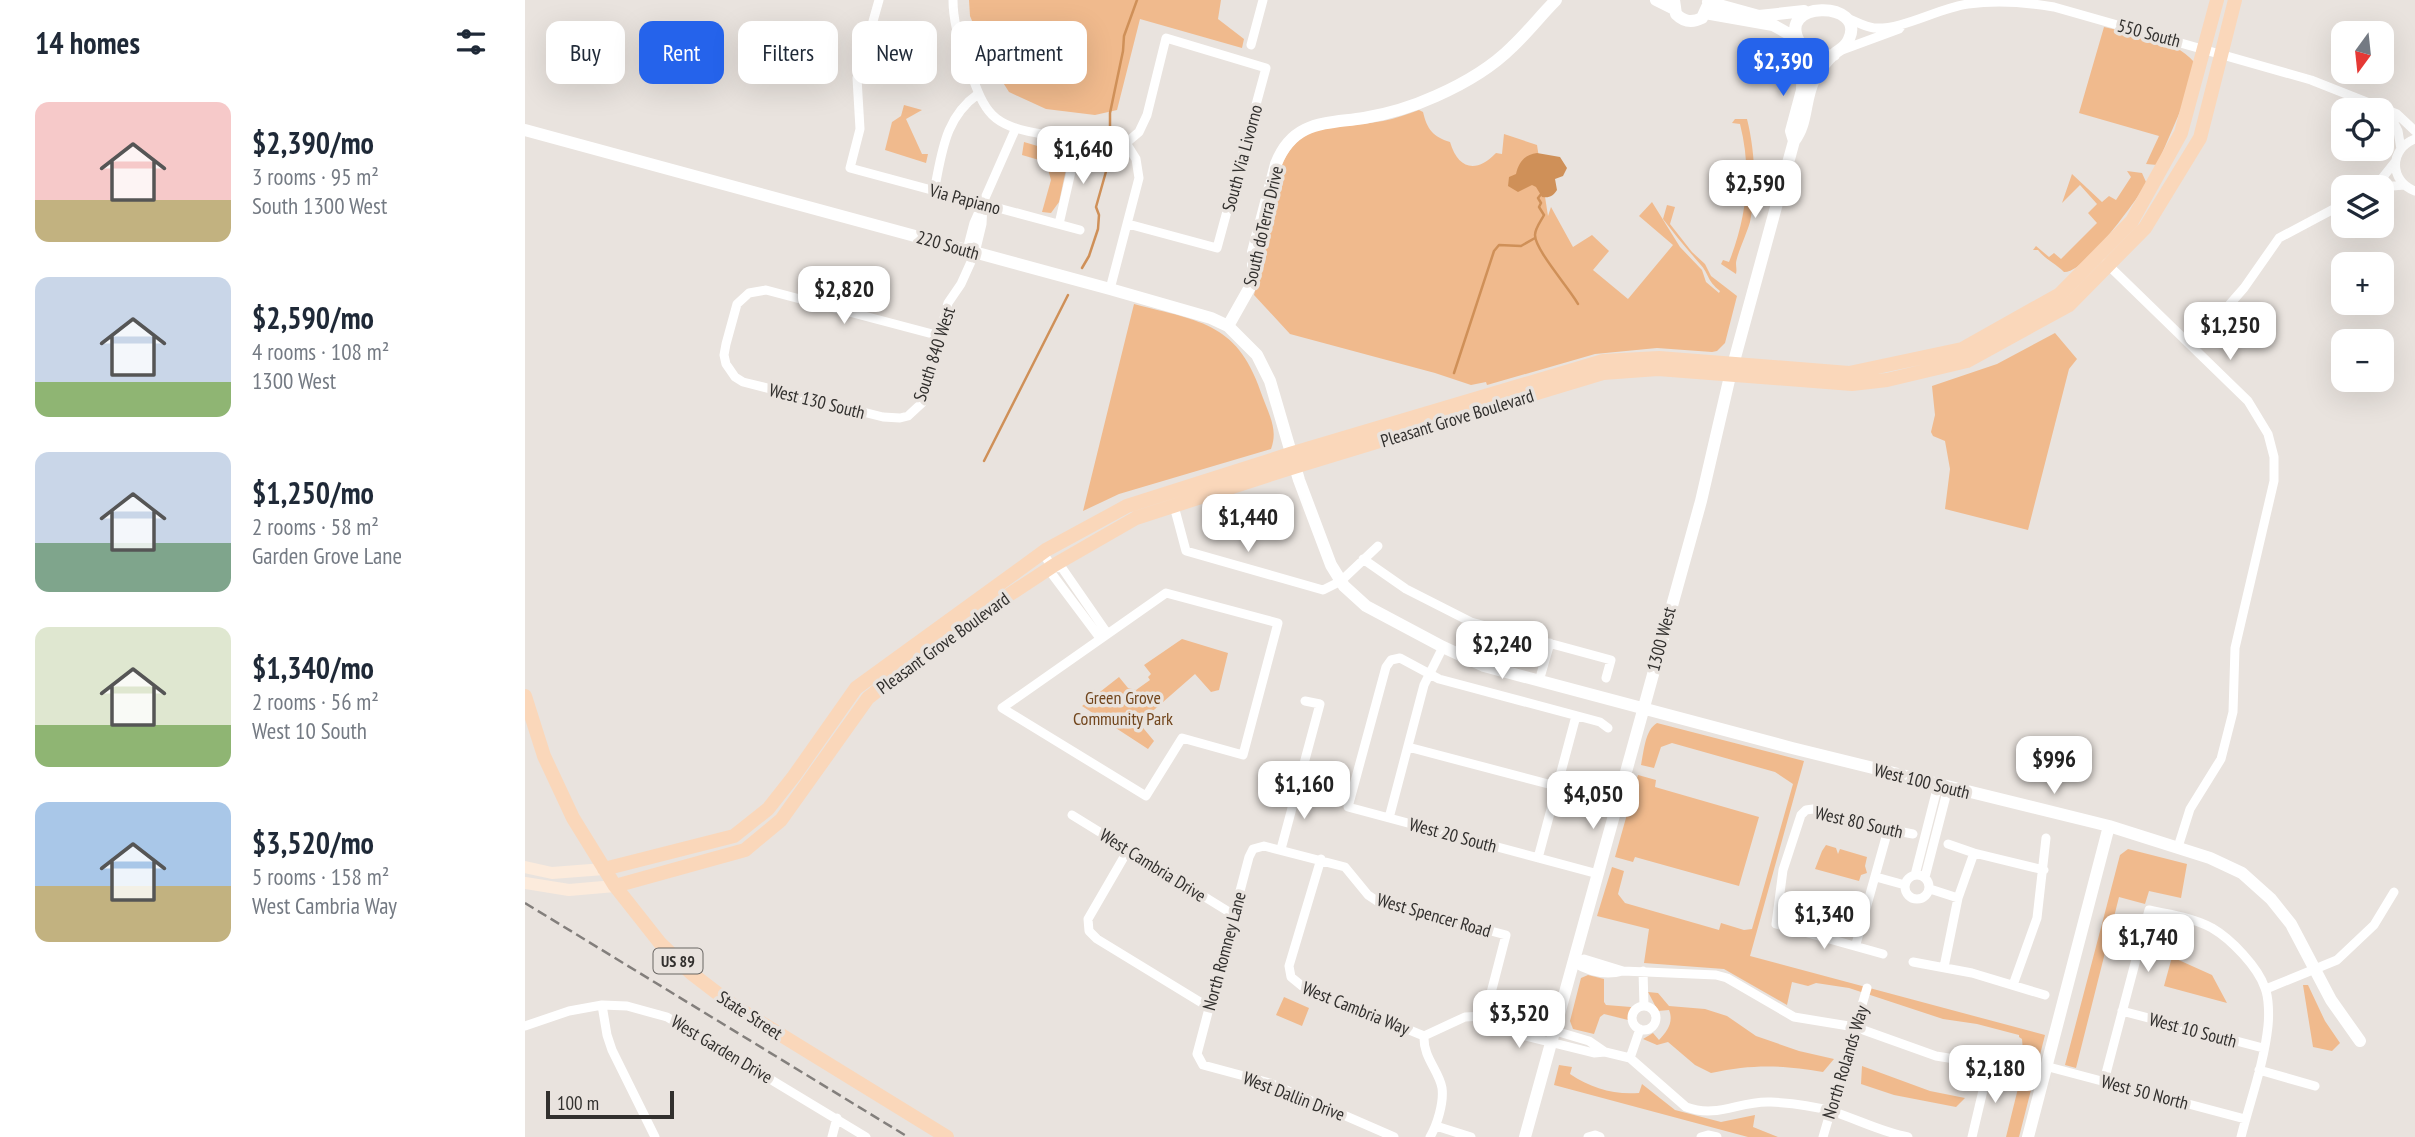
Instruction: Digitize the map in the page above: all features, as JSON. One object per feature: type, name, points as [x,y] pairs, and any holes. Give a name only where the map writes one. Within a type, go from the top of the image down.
[{"type":"main road","name":"Pleasant Grove Boulevard","points":[[604,869],[734,836],[768,809],[856,688],[1043,553],[1127,506],[1292,460],[1603,361],[1659,358],[1731,371],[1852,384],[1921,373],[1967,361],[2069,305],[2132,222],[2181,133],[2217,0]]},
{"type":"main road","name":"Pleasant Grove Boulevard","points":[[2104,262],[2145,228],[2200,138],[2235,0]]},
{"type":"main road","name":"Pleasant Grove Boulevard","points":[[615,886],[745,850],[781,820],[868,698],[951,633],[1052,567],[1136,518],[1292,460]]},
{"type":"main road","name":"State Street","points":[[525,696],[544,756],[573,818],[615,886],[660,943],[714,992],[947,1137]]},
{"type":"main road","points":[[525,867],[552,873],[604,869]]},
{"type":"main road","points":[[525,883],[569,890],[615,886]]},
{"type":"street","name":"Via Papiano","points":[[879,0],[857,78],[860,129],[850,168],[1080,230]]},
{"type":"street","points":[[953,0],[953,18],[978,94],[987,110],[999,121],[1015,130],[1078,141],[1102,136],[1117,139],[1126,143],[1136,159],[1139,178],[1111,289]]},
{"type":"street","points":[[1251,45],[1263,0]]},
{"type":"street","name":"South doTerra Drive","points":[[1228,326],[1250,287],[1253,252],[1276,164],[1282,152],[1297,135],[1318,123],[1392,112],[1437,96],[1497,60],[1556,0]]},
{"type":"street","points":[[1656,0],[1674,4],[1676,14],[1685,21],[1697,21],[1707,5]]},
{"type":"street","name":"550 South","points":[[1903,23],[1954,6],[2015,1],[2076,12],[2204,48],[2311,79],[2357,98]]},
{"type":"street","points":[[1794,141],[1791,131],[1802,90],[1798,21],[1804,11],[1818,2],[1837,6],[1876,28],[1903,23]]},
{"type":"street","points":[[1707,5],[1759,16],[1804,11]]},
{"type":"street","points":[[1707,5],[1773,25],[1817,56],[1858,46],[1899,29],[1903,23]]},
{"type":"street","points":[[1794,141],[1803,124],[1813,83],[1850,36],[1848,13]]},
{"type":"street","name":"South Via Livorno","points":[[1126,143],[1139,132],[1147,115],[1166,38],[1266,68],[1217,248],[1128,224]]},
{"type":"street","points":[[934,191],[947,132],[958,111],[978,94]]},
{"type":"street","name":"550 South","points":[[2394,113],[2415,131]]},
{"type":"street","points":[[2394,124],[2401,149]]},
{"type":"street","name":"220 South","points":[[525,130],[1111,289],[1211,318],[1228,326],[1257,355],[1270,380],[1292,460],[1331,565],[1341,581]]},
{"type":"street","name":"South 840 West","points":[[908,416],[922,403],[948,303],[961,284],[971,251],[974,223],[1015,130]]},
{"type":"street","points":[[2385,175],[2401,149],[2415,139]]},
{"type":"street","points":[[1059,224],[1078,141]]},
{"type":"street","name":"1300 West","points":[[1525,1137],[1701,500],[1731,371],[1794,141]]},
{"type":"street","points":[[2395,162],[2397,174],[2405,185],[2415,191]]},
{"type":"street","points":[[2394,186],[2405,185]]},
{"type":"street","points":[[2193,346],[2244,288],[2279,238],[2331,210]]},
{"type":"street","points":[[2104,262],[2248,401],[2263,424],[2274,457],[2272,491],[2235,648],[2233,712],[2221,759],[2190,809],[2178,847]]},
{"type":"street","name":"West 130 South","points":[[908,416],[883,417],[743,382],[730,371],[724,355],[737,304],[749,293],[766,290],[940,336]]},
{"type":"street","points":[[1174,506],[1187,551],[1322,590],[1341,581],[1378,546]]},
{"type":"street","points":[[1043,553],[1052,567],[1052,574],[1103,636]]},
{"type":"street","points":[[1363,559],[1406,589],[1471,622],[1611,660],[1606,678]]},
{"type":"street","points":[[1052,567],[1062,568],[1103,636]]},
{"type":"street","name":"West 100 South","points":[[1341,581],[1366,606],[1484,666],[1642,710],[2109,826],[2210,858],[2242,873],[2271,899],[2291,924],[2331,1000],[2360,1041]]},
{"type":"street","points":[[1062,587],[1071,582]]},
{"type":"street","points":[[1166,593],[1278,622],[1243,755],[1182,738],[1146,796],[1002,708],[1103,636],[1166,593]]},
{"type":"street","points":[[1539,681],[1550,643]]},
{"type":"street","points":[[1389,818],[1429,673],[1443,647]]},
{"type":"street","name":"West 20 South","points":[[1429,673],[1400,658],[1391,660],[1386,667],[1348,807],[1598,874]]},
{"type":"street","points":[[1429,673],[1439,679],[1600,722],[1608,728]]},
{"type":"street","points":[[1282,849],[1320,704],[1305,701]]},
{"type":"street","points":[[1538,858],[1576,716]]},
{"type":"street","points":[[1408,747],[1556,786]]},
{"type":"street","points":[[1930,889],[1925,896],[1918,899],[1910,896],[1905,885],[1908,878],[1915,874],[1943,786]]},
{"type":"street","points":[[1943,786],[1925,877],[1930,889],[1958,898]]},
{"type":"street","name":"West 80 South","points":[[1856,944],[1776,924],[1783,870],[1801,815],[1806,810],[1813,809],[1888,830],[1913,834]]},
{"type":"street","name":"West Cambria Drive","points":[[1072,815],[1234,915]]},
{"type":"street","points":[[2028,1137],[2109,826]]},
{"type":"street","points":[[1883,954],[1856,944],[1877,877],[1888,830]]},
{"type":"street","points":[[2013,985],[2037,918],[2046,838]]},
{"type":"street","points":[[1948,844],[2044,870]]},
{"type":"street","name":"West Spencer Road","points":[[1253,849],[1264,846],[1282,849],[1345,867],[1368,895],[1377,901],[1506,935],[1485,1016]]},
{"type":"street","name":"North Romney Lane","points":[[1197,1054],[1253,849]]},
{"type":"street","points":[[1128,850],[1088,919],[1089,931],[1097,939],[1210,1008]]},
{"type":"street","points":[[1944,967],[1958,898],[1974,853]]},
{"type":"street","name":"West Cambria Way","points":[[1321,859],[1289,966],[1291,977],[1302,986],[1424,1036],[1465,1017],[1485,1016],[1503,1021],[1522,1021],[1554,1037],[1589,1041],[1605,1052],[1630,1058]]},
{"type":"street","points":[[1915,874],[1925,877]]},
{"type":"street","points":[[1877,877],[1905,885]]},
{"type":"street","points":[[2266,989],[2337,960],[2374,925],[2394,892]]},
{"type":"street","points":[[2104,1081],[2149,910],[2181,917],[2211,928],[2234,945],[2266,989],[2268,1025],[2241,1137]]},
{"type":"street","points":[[1573,962],[1584,959],[1623,971],[1716,975],[1727,978],[1794,1017],[1856,1027],[1936,1056],[2023,1070]]},
{"type":"street","points":[[1913,962],[1944,967],[2045,995]]},
{"type":"street","points":[[1643,971],[1644,1006]]},
{"type":"street","name":"North Rolands Way","points":[[1823,1137],[1867,988]]},
{"type":"street","points":[[602,1005],[612,1050],[655,1137]]},
{"type":"street","name":"West Garden Drive","points":[[525,1026],[569,1011],[602,1005],[627,1006],[667,1017],[866,1137]]},
{"type":"street","points":[[1644,1006],[1654,1010],[1656,1022],[1650,1029],[1640,1029],[1634,1025],[1632,1016],[1637,1009],[1644,1006]]},
{"type":"street","name":"West 10 South","points":[[2122,1011],[2262,1053]]},
{"type":"street","points":[[1640,1029],[1630,1058],[1686,1107],[1707,1112],[1756,1102],[1771,1102],[1829,1111],[1889,1133],[1908,1137]]},
{"type":"street","points":[[1424,1036],[1423,1046],[1442,1087],[1436,1126],[1430,1137]]},
{"type":"street","name":"West Dallin Drive","points":[[1197,1054],[1203,1065],[1270,1083],[1394,1137]]},
{"type":"street","points":[[1972,1137],[1989,1065]]},
{"type":"street","name":"West 50 North","points":[[2045,1066],[2245,1119]]},
{"type":"street","points":[[2259,1070],[2315,1086]]},
{"type":"street","points":[[832,1137],[837,1118]]},
{"type":"street","points":[[1436,1126],[1471,1137]]},
{"type":"street","points":[[1588,1137],[1600,1137]]},
{"type":"street","points":[[1701,1137],[1717,1137]]},
{"type":"green space","points":[[969,0],[1221,0],[1218,19],[1244,39],[1242,48],[1140,19],[1117,110],[1095,115],[1046,109],[1009,92],[1004,84],[1087,84],[1087,21],[972,21]]},
{"type":"green space","points":[[2104,27],[2164,42],[2186,54],[2194,62],[2182,107],[2157,165],[2146,164],[2159,136],[2079,113]]},
{"type":"green space","points":[[904,105],[922,110],[906,119],[922,154],[928,154],[926,163],[885,150],[892,122],[901,116]]},
{"type":"green space","points":[[1419,110],[1423,112],[1432,132],[1450,142],[1458,158],[1469,166],[1482,164],[1496,153],[1502,154],[1504,134],[1537,145],[1548,216],[1551,207],[1573,247],[1592,235],[1609,251],[1593,270],[1628,299],[1673,245],[1639,216],[1652,202],[1680,247],[1702,270],[1706,282],[1719,293],[1703,268],[1663,219],[1667,205],[1675,207],[1670,224],[1705,264],[1711,276],[1737,296],[1725,343],[1712,352],[1657,348],[1595,354],[1487,385],[1486,382],[1471,385],[1290,334],[1254,295],[1270,201],[1277,176],[1287,155],[1301,139],[1319,130],[1387,120]]},
{"type":"green space","points":[[1735,119],[1747,119],[1752,144],[1754,183],[1750,222],[1737,259],[1736,274],[1721,264],[1723,260],[1729,262],[1740,228],[1746,194],[1744,142],[1740,124],[1732,123]]},
{"type":"green space","points":[[1024,142],[1051,150],[1053,143],[1070,151],[1059,202],[1051,213],[1042,212],[1051,180],[1046,162],[1022,155]]},
{"type":"green space","points":[[2127,171],[2142,173],[2146,182],[2144,188],[2119,223],[2084,262],[2064,272],[2038,250],[2033,250],[2036,246],[2049,257],[2054,253],[2061,259],[2097,223],[2088,213],[2097,204],[2080,185],[2062,203],[2072,174],[2102,202],[2109,196],[2116,200],[2131,177]]},
{"type":"green space","points":[[1134,304],[1199,322],[1230,340],[1253,373],[1272,424],[1273,442],[1271,449],[1119,494],[1083,511]]},
{"type":"green space","points":[[2055,333],[2077,359],[2069,369],[2028,530],[1945,509],[1950,469],[1945,441],[1933,436],[1931,432],[1935,415],[1932,386],[1997,364]]},
{"type":"green space","name":"Green Grove Community Park","points":[[1182,639],[1228,653],[1219,690],[1211,692],[1195,674],[1139,723],[1154,741],[1148,749],[1082,706],[1119,677],[1128,688],[1136,690],[1150,680],[1148,677],[1151,674],[1144,665]]},
{"type":"green space","points":[[1657,723],[1804,761],[1750,956],[2045,1035],[2019,1137],[2006,1137],[2024,1064],[2022,1039],[2019,1035],[1977,1024],[1943,1019],[1849,988],[1816,983],[1808,986],[1792,982],[1787,1005],[1724,969],[1644,963],[1649,929],[1597,916],[1612,867],[1624,871],[1618,894],[1625,903],[1719,930],[1721,923],[1744,930],[1752,929],[1793,784],[1775,772],[1672,743],[1661,747],[1654,768],[1641,765],[1647,736]]},
{"type":"green space","points":[[1638,775],[1656,780],[1655,787],[1759,817],[1739,886],[1635,857],[1633,862],[1615,857]]},
{"type":"green space","points":[[1826,845],[1836,848],[1838,854],[1840,849],[1867,857],[1867,873],[1861,875],[1859,881],[1815,869]]},
{"type":"green space","points":[[2128,849],[2187,864],[2181,898],[2149,891],[2145,904],[2119,897],[2076,1068],[2065,1065],[2120,855]]},
{"type":"green space","points":[[2172,957],[2212,975],[2227,1003],[2164,986]]},
{"type":"green space","points":[[1588,975],[1604,979],[1606,1005],[1631,1007],[1628,1020],[1604,1014],[1600,1017],[1594,1034],[1573,1029],[1570,1021],[1581,978]]},
{"type":"green space","points":[[2303,985],[2308,985],[2325,1021],[2340,1043],[2332,1051],[2313,1047]]},
{"type":"green space","points":[[1648,992],[1658,993],[1669,1006],[1705,1009],[1727,1016],[1756,1036],[1799,1051],[1834,1059],[1823,1072],[1767,1066],[1711,1073],[1695,1065],[1668,1042],[1657,1045],[1643,1039],[1653,1033],[1659,1040],[1671,1019],[1669,1010],[1658,1011]]},
{"type":"green space","points":[[1284,997],[1309,1008],[1302,1026],[1276,1015]]},
{"type":"green space","points":[[1559,1065],[1572,1067],[1570,1074],[1594,1087],[1611,1092],[1639,1093],[1642,1084],[1675,1110],[1721,1122],[1755,1115],[1753,1127],[1778,1137],[1748,1137],[1554,1085]]},
{"type":"green space","points":[[1862,1066],[1930,1091],[1965,1098],[1956,1107],[1894,1095],[1861,1084]]},
{"type":"shaded area","points":[[1537,153],[1560,157],[1567,168],[1563,176],[1555,179],[1557,190],[1549,197],[1542,197],[1532,185],[1518,192],[1508,186],[1509,177],[1516,174],[1523,159]]},
{"type":"waterway","points":[[1110,126],[1124,36],[1137,0]]},
{"type":"waterway","points":[[1082,268],[1098,229],[1099,215],[1096,207],[1107,168],[1107,148]]},
{"type":"waterway","points":[[1542,193],[1538,198],[1544,215],[1536,230],[1537,242],[1578,304]]},
{"type":"waterway","points":[[1454,373],[1494,251],[1499,245],[1521,246],[1535,238]]},
{"type":"waterway","points":[[984,461],[1068,295]]},
{"type":"railway","points":[[525,903],[908,1137]]}]
